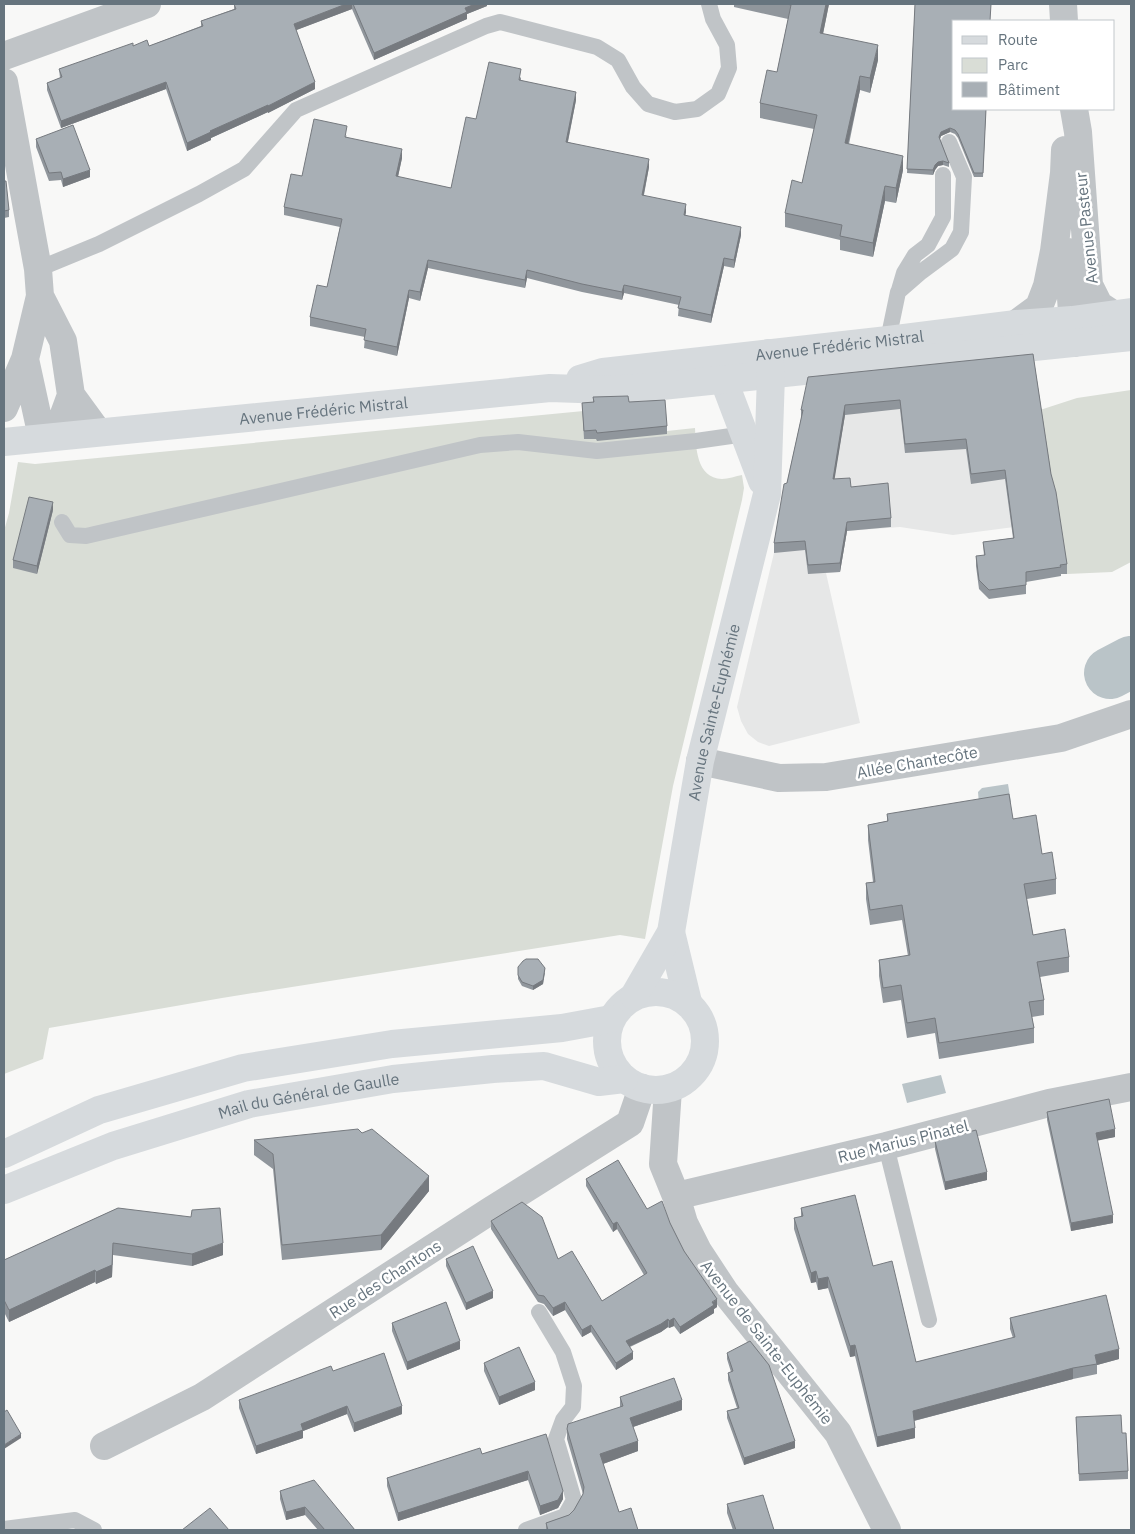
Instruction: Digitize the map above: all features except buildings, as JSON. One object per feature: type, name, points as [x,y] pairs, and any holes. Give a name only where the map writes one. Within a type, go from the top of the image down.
[{"type":"street","points":[[4,56],[148,4]]},
{"type":"street","points":[[1063,4],[1064,20]]},
{"type":"street","points":[[4,82],[38,269],[40,296],[25,359],[4,408]]},
{"type":"street","name":"Avenue Pasteur","points":[[1016,324],[1039,307],[1047,286],[1054,251],[1064,173],[1068,110]]},
{"type":"street","name":"Avenue Pasteur","points":[[1074,110],[1078,132],[1089,285],[1099,305],[1123,326]]},
{"type":"street","name":"Avenue Pasteur","points":[[1064,173],[1073,332]]},
{"type":"street","points":[[40,296],[63,341],[72,395],[98,432]]},
{"type":"street","name":"Avenue Frédéric Mistral","points":[[888,352],[1016,324],[1073,332]]},
{"type":"street","name":"Avenue Frédéric Mistral","points":[[4,442],[550,388],[602,372],[719,369],[1123,326]]},
{"type":"street","points":[[25,359],[49,437]]},
{"type":"street","name":"Avenue Sainte-Euphémie","points":[[634,996],[670,932],[700,761],[767,494],[757,432],[770,364]]},
{"type":"street","name":"Avenue Sainte-Euphémie","points":[[719,369],[757,432]]},
{"type":"street","points":[[49,437],[72,395]]},
{"type":"street","name":"Allée Chantecôte","points":[[700,761],[779,778],[826,778],[1061,738],[1131,714]]},
{"type":"street","name":"Avenue Sainte-Euphémie","points":[[670,932],[688,1002]]},
{"type":"street","points":[[648,992],[676,995],[688,1002],[698,1014],[704,1028],[706,1044],[702,1059],[694,1072],[682,1082],[645,1085],[614,1067],[608,1051],[607,1034],[611,1019],[617,1009],[634,996],[648,992]]},
{"type":"street","points":[[4,1154],[99,1110],[243,1068],[392,1044],[562,1028],[611,1019]]},
{"type":"street","name":"Mail du Général de Gaulle","points":[[4,1190],[113,1146],[248,1104],[394,1079],[492,1069],[544,1066],[599,1082],[645,1085]]},
{"type":"street","name":"Avenue de Sainte-Euphémie","points":[[645,1085],[663,1164],[676,1196],[684,1223],[698,1251],[725,1292],[838,1433],[887,1530]]},
{"type":"street","name":"Rue des Chantons","points":[[104,1446],[202,1397],[630,1123],[645,1085]]},
{"type":"street","name":"Rue Marius Pinatel","points":[[676,1196],[886,1146],[1050,1103],[1131,1087]]},
{"type":"lane","points":[[38,269],[99,244],[199,194],[244,169],[296,110],[486,26],[500,22],[597,47],[618,60],[633,87],[648,104],[675,112],[697,110],[718,94],[729,68],[728,46],[713,18],[709,4]]},
{"type":"lane","points":[[898,292],[952,249],[961,232],[964,176],[949,142]]},
{"type":"lane","points":[[888,352],[898,292],[904,273],[915,255],[928,244],[943,217],[943,175]]},
{"type":"lane","points":[[62,522],[70,535],[86,536],[480,445],[518,442],[598,451],[757,432]]},
{"type":"lane","points":[[886,1146],[929,1320]]},
{"type":"lane","points":[[526,1530],[565,1516],[574,1500],[556,1439],[563,1420],[573,1407],[574,1386],[563,1352],[539,1312]]},
{"type":"lane","points":[[4,1529],[75,1520],[94,1530]]},
{"type":"shaded area","points":[[1032,360],[1059,521],[953,535],[900,527],[847,531],[840,572],[826,573],[860,723],[769,746],[758,742],[748,734],[741,721],[737,707],[774,553],[784,493],[809,385]]},
{"type":"shaded area","points":[[1008,784],[1011,802],[984,806],[979,804],[978,792],[982,788]]},
{"type":"shaded area","points":[[941,1075],[946,1093],[907,1103],[902,1084]]},
{"type":"green space","points":[[1131,390],[1131,562],[1112,572],[1067,574],[1040,410],[1077,398]]},
{"type":"green space","points":[[594,410],[667,431],[695,428],[697,452],[702,467],[713,477],[722,479],[742,475],[744,488],[673,786],[645,939],[620,935],[222,998],[49,1028],[43,1059],[4,1074],[4,531],[18,462],[35,464]]},
{"type":"waterway","points":[[1110,673],[1131,662]]}]
